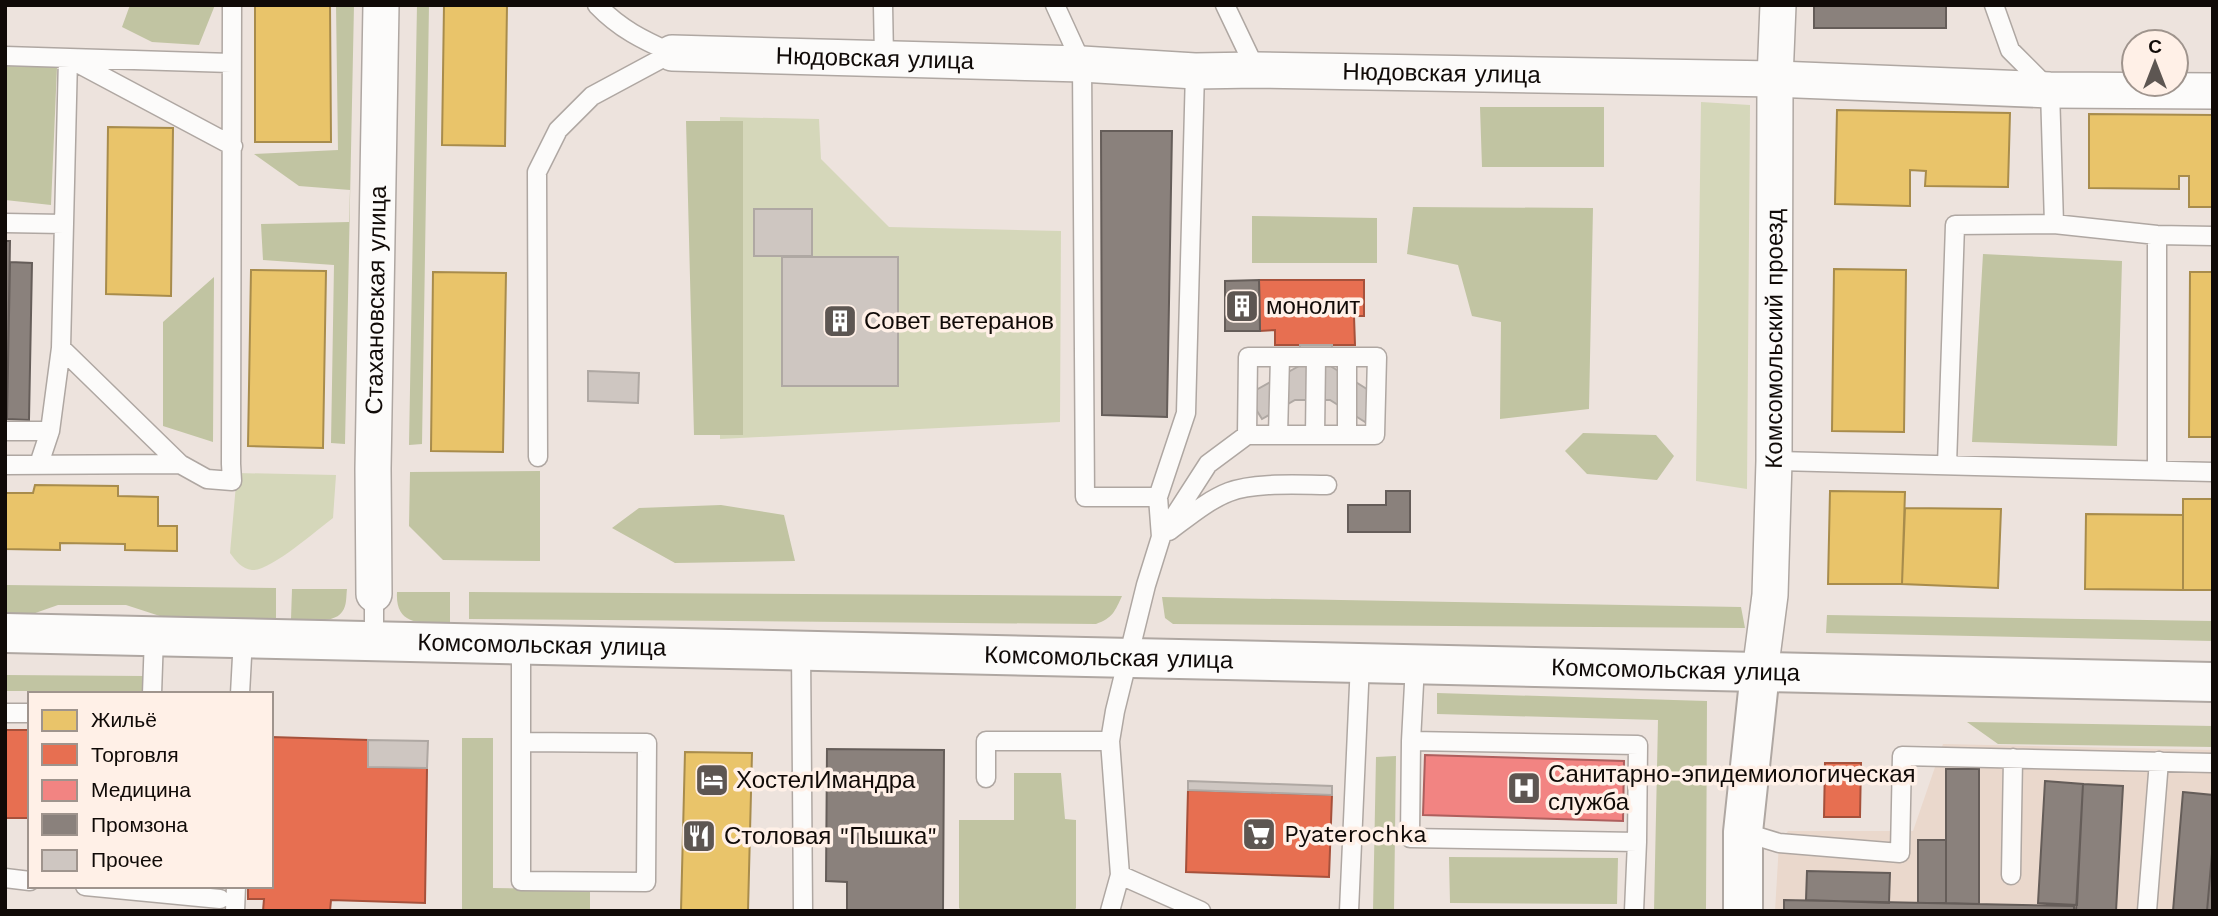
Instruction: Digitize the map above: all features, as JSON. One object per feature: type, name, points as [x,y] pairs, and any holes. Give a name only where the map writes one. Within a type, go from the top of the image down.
[{"type":"main road","name":"Комсомольская улица","points":[[5,633],[2213,682]]},
{"type":"main road","points":[[1743,911],[1743,832],[1760,672]]},
{"type":"street","name":"Стахановская улица","points":[[374,594],[373,469],[381,5]]},
{"type":"street","name":"Комсомольский проезд","points":[[1760,672],[1770,595],[1774,461],[1775,79],[1778,5]]},
{"type":"street","name":"Нюдовская улица","points":[[672,53],[1082,64],[1195,71],[1775,79],[2050,90],[2213,91]]},
{"type":"lane","points":[[61,348],[180,464],[207,479],[232,481],[232,5]]},
{"type":"lane","points":[[597,5],[613,22],[672,53]]},
{"type":"lane","points":[[883,5],[884,58]]},
{"type":"lane","points":[[1055,5],[1082,64],[1085,497],[1158,497]]},
{"type":"lane","points":[[1225,5],[1256,70]]},
{"type":"lane","points":[[1994,5],[2010,50],[2050,90],[2054,224]]},
{"type":"lane","points":[[537,457],[537,172],[558,130],[592,96],[672,53]]},
{"type":"lane","points":[[5,56],[231,63]]},
{"type":"lane","points":[[68,58],[233,146]]},
{"type":"lane","points":[[39,464],[50,431],[61,348],[68,58]]},
{"type":"lane","points":[[1161,537],[1158,497],[1186,414],[1195,71]]},
{"type":"lane","points":[[5,223],[64,224]]},
{"type":"lane","points":[[1947,465],[1955,225],[2054,224],[2157,235],[2213,236]]},
{"type":"lane","points":[[2157,235],[2157,470]]},
{"type":"lane","points":[[1110,911],[1120,875],[1110,741],[1146,585],[1161,537],[1208,464],[1247,436],[1375,436],[1377,357],[1248,357],[1247,436]]},
{"type":"lane","points":[[1278,436],[1280,357]]},
{"type":"lane","points":[[1315,436],[1316,357]]},
{"type":"lane","points":[[1347,357],[1347,436]]},
{"type":"lane","points":[[5,430],[50,431]]},
{"type":"lane","points":[[1774,461],[2213,472]]},
{"type":"lane","points":[[5,465],[180,464]]},
{"type":"lane","points":[[1161,537],[1230,491],[1268,485],[1327,485]]},
{"type":"lane","points":[[374,594],[374,640]]},
{"type":"lane","points":[[152,692],[154,636]]},
{"type":"lane","points":[[240,692],[243,638]]},
{"type":"lane","points":[[521,644],[521,742],[521,881],[646,882],[648,743],[521,742]]},
{"type":"lane","points":[[801,650],[803,911]]},
{"type":"lane","points":[[1349,911],[1360,663]]},
{"type":"lane","points":[[1415,664],[1410,838],[1637,842]]},
{"type":"lane","points":[[5,713],[28,713]]},
{"type":"lane","points":[[986,778],[986,741],[1110,741]]},
{"type":"lane","points":[[1411,741],[1638,745],[1634,911]]},
{"type":"lane","points":[[1743,832],[1779,843],[1900,853],[1902,756],[2213,763]]},
{"type":"lane","points":[[2011,875],[2013,758]]},
{"type":"lane","points":[[2147,911],[2159,761]]},
{"type":"lane","points":[[1120,875],[1201,911]]},
{"type":"lane","points":[[5,878],[28,881]]},
{"type":"lane","points":[[106,888],[220,899]]},
{"type":"lane","points":[[235,911],[236,888]]},
{"type":"shaded area","points":[[1943,744],[2213,750],[2213,911],[1775,911],[1779,843],[1788,831],[1913,831]]},
{"type":"green space","points":[[130,5],[215,5],[199,45],[152,42],[122,27]]},
{"type":"green space","points":[[336,5],[354,5],[345,444],[331,443],[334,265],[263,260],[261,224],[349,222],[350,190],[299,186],[254,154],[338,150]]},
{"type":"green space","points":[[417,5],[429,5],[422,444],[409,445]]},
{"type":"green space","points":[[5,66],[57,67],[51,205],[5,200]]},
{"type":"green space","points":[[1701,102],[1750,105],[1747,489],[1696,481]]},
{"type":"green space","points":[[1480,107],[1604,107],[1604,167],[1482,167]]},
{"type":"green space","points":[[720,117],[819,119],[821,159],[889,227],[1061,231],[1060,422],[720,439]]},
{"type":"green space","points":[[686,121],[743,121],[743,435],[694,435]]},
{"type":"green space","points":[[1413,207],[1593,208],[1589,409],[1500,419],[1501,322],[1472,316],[1458,265],[1407,254]]},
{"type":"green space","points":[[1252,216],[1377,218],[1377,263],[1252,263]]},
{"type":"green space","points":[[1983,254],[2122,261],[2117,446],[1972,442]]},
{"type":"green space","points":[[214,277],[213,442],[163,426],[163,322]]},
{"type":"green space","points":[[1583,433],[1656,435],[1674,456],[1657,480],[1587,474],[1565,451]]},
{"type":"green space","points":[[540,471],[540,561],[443,560],[409,526],[410,472]]},
{"type":"green space","points":[[237,473],[336,475],[333,518],[270,564],[260,569],[245,568],[230,553]]},
{"type":"green space","points":[[721,505],[784,515],[795,561],[675,563],[612,528],[639,508]]},
{"type":"green space","points":[[5,585],[276,588],[276,619],[166,618],[126,605],[58,605],[24,617],[5,617]]},
{"type":"green space","points":[[292,589],[347,589],[345,607],[332,619],[291,619]]},
{"type":"green space","points":[[397,592],[450,592],[450,623],[413,621],[406,617],[398,604]]},
{"type":"green space","points":[[469,592],[1122,596],[1113,613],[1096,624],[469,619]]},
{"type":"green space","points":[[1162,597],[1741,607],[1745,628],[1173,624],[1165,618]]},
{"type":"green space","points":[[1827,615],[2213,621],[2213,641],[1826,633]]},
{"type":"green space","points":[[5,675],[143,676],[143,691],[5,691]]},
{"type":"green space","points":[[1437,693],[1707,701],[1706,911],[1654,911],[1658,720],[1437,714]]},
{"type":"green space","points":[[1967,722],[2213,726],[2213,747],[1998,744]]},
{"type":"green space","points":[[462,738],[493,738],[493,888],[590,890],[590,911],[462,911]]},
{"type":"green space","points":[[1396,756],[1394,911],[1373,911],[1376,757]]},
{"type":"green space","points":[[1014,773],[1061,773],[1065,819],[1076,820],[1074,911],[962,911],[959,908],[959,820],[1014,820]]},
{"type":"green space","points":[[1449,857],[1618,858],[1617,904],[1450,903]]},
{"type":"building: Жильё","points":[[255,5],[330,5],[331,142],[255,142]]},
{"type":"building: Жильё","points":[[444,5],[507,5],[505,146],[442,145]]},
{"type":"building: Жильё","points":[[1837,110],[2010,113],[2008,187],[1925,186],[1926,171],[1910,170],[1910,206],[1835,204]]},
{"type":"building: Жильё","points":[[2089,114],[2213,115],[2213,207],[2189,207],[2189,176],[2179,176],[2179,189],[2089,188]]},
{"type":"building: Жильё","points":[[108,127],[173,128],[171,296],[106,294]]},
{"type":"building: Жильё","points":[[1834,269],[1906,270],[1904,432],[1832,431]]},
{"type":"building: Жильё","points":[[251,270],[326,271],[323,448],[248,446]]},
{"type":"building: Жильё","points":[[433,272],[506,273],[503,452],[431,451]]},
{"type":"building: Жильё","points":[[2190,272],[2213,272],[2213,437],[2189,437]]},
{"type":"building: Жильё","points":[[35,485],[118,486],[118,496],[158,497],[158,526],[177,526],[177,551],[125,550],[125,544],[60,543],[60,550],[5,549],[5,493],[33,493]]},
{"type":"building: Жильё","points":[[1830,491],[1905,492],[1902,584],[1828,584]]},
{"type":"building: Жильё","points":[[2183,499],[2213,499],[2213,590],[2183,590]]},
{"type":"building: Жильё","points":[[1905,508],[2001,509],[1998,588],[1902,584]]},
{"type":"building: Жильё","points":[[2086,514],[2183,515],[2183,590],[2085,589]]},
{"type":"building: Жильё","points":[[685,752],[752,753],[748,911],[681,911]]},
{"type":"building: Торговля","points":[[1259,280],[1364,280],[1364,316],[1354,316],[1355,345],[1275,345],[1275,330],[1260,331]]},
{"type":"building: Торговля","points":[[5,730],[28,730],[28,818],[5,818]]},
{"type":"building: Торговля","points":[[273,737],[368,740],[368,767],[427,768],[425,903],[331,900],[330,911],[263,911],[264,899],[248,899],[248,888],[273,888]]},
{"type":"building: Торговля","points":[[1825,763],[1861,763],[1860,817],[1824,817]]},
{"type":"building: Торговля","name":"Pyaterochka","points":[[1188,790],[1332,795],[1329,877],[1186,872]]},
{"type":"building: Медицина","name":"Санитарно-эпидемиологическая служба","points":[[1425,755],[1624,761],[1623,821],[1423,815]]},
{"type":"building: Промзона","points":[[1814,5],[1946,5],[1946,28],[1814,28]]},
{"type":"building: Промзона","points":[[1101,131],[1172,131],[1167,417],[1102,415]]},
{"type":"building: Промзона","points":[[5,241],[10,241],[7,419],[5,419]]},
{"type":"building: Промзона","points":[[10,262],[32,263],[29,420],[7,419]]},
{"type":"building: Промзона","name":"монолит","points":[[1259,280],[1260,331],[1225,331],[1225,281]]},
{"type":"building: Промзона","points":[[1386,491],[1410,491],[1410,532],[1348,532],[1348,505],[1386,505]]},
{"type":"building: Промзона","points":[[827,749],[944,750],[943,911],[847,911],[847,882],[826,881]]},
{"type":"building: Промзона","points":[[1946,769],[1979,769],[1979,904],[1946,903]]},
{"type":"building: Промзона","points":[[2045,781],[2083,784],[2077,905],[2038,903]]},
{"type":"building: Промзона","points":[[2083,784],[2123,786],[2116,911],[2076,911]]},
{"type":"building: Промзона","points":[[2183,792],[2213,795],[2213,842],[2207,911],[2173,911]]},
{"type":"building: Промзона","points":[[1918,840],[1946,840],[1946,903],[1918,903]]},
{"type":"building: Промзона","points":[[2213,842],[2213,911],[2207,911]]},
{"type":"building: Промзона","points":[[1807,871],[1890,873],[1889,903],[1806,900]]},
{"type":"building: Промзона","points":[[1784,900],[2074,906],[2074,911],[1784,911]]},
{"type":"building: Прочее","points":[[754,209],[812,209],[812,256],[754,256]]},
{"type":"building: Прочее","name":"Совет ветеранов","points":[[782,257],[898,257],[898,386],[782,386]]},
{"type":"building: Прочее","points":[[1300,345],[1332,345],[1332,367],[1381,398],[1365,422],[1330,400],[1295,400],[1262,419],[1247,395],[1299,366]]},
{"type":"building: Прочее","points":[[588,371],[639,373],[638,403],[588,401]]},
{"type":"building: Прочее","points":[[368,740],[428,741],[427,768],[368,767]]},
{"type":"building: Прочее","points":[[1188,781],[1332,786],[1332,795],[1188,790]]},
{"type":"place","name":"монолит","points":[[1242,306]]},
{"type":"place","name":"Совет ветеранов","points":[[840,321]]},
{"type":"place","name":"ХостелИмандра","points":[[712,780]]},
{"type":"place","name":"Санитарно-эпидемиологическая служба","points":[[1524,788]]},
{"type":"place","name":"Pyaterochka","points":[[1259,834]]},
{"type":"place","name":"Столовая \"Пышка\"","points":[[699,836]]}]
